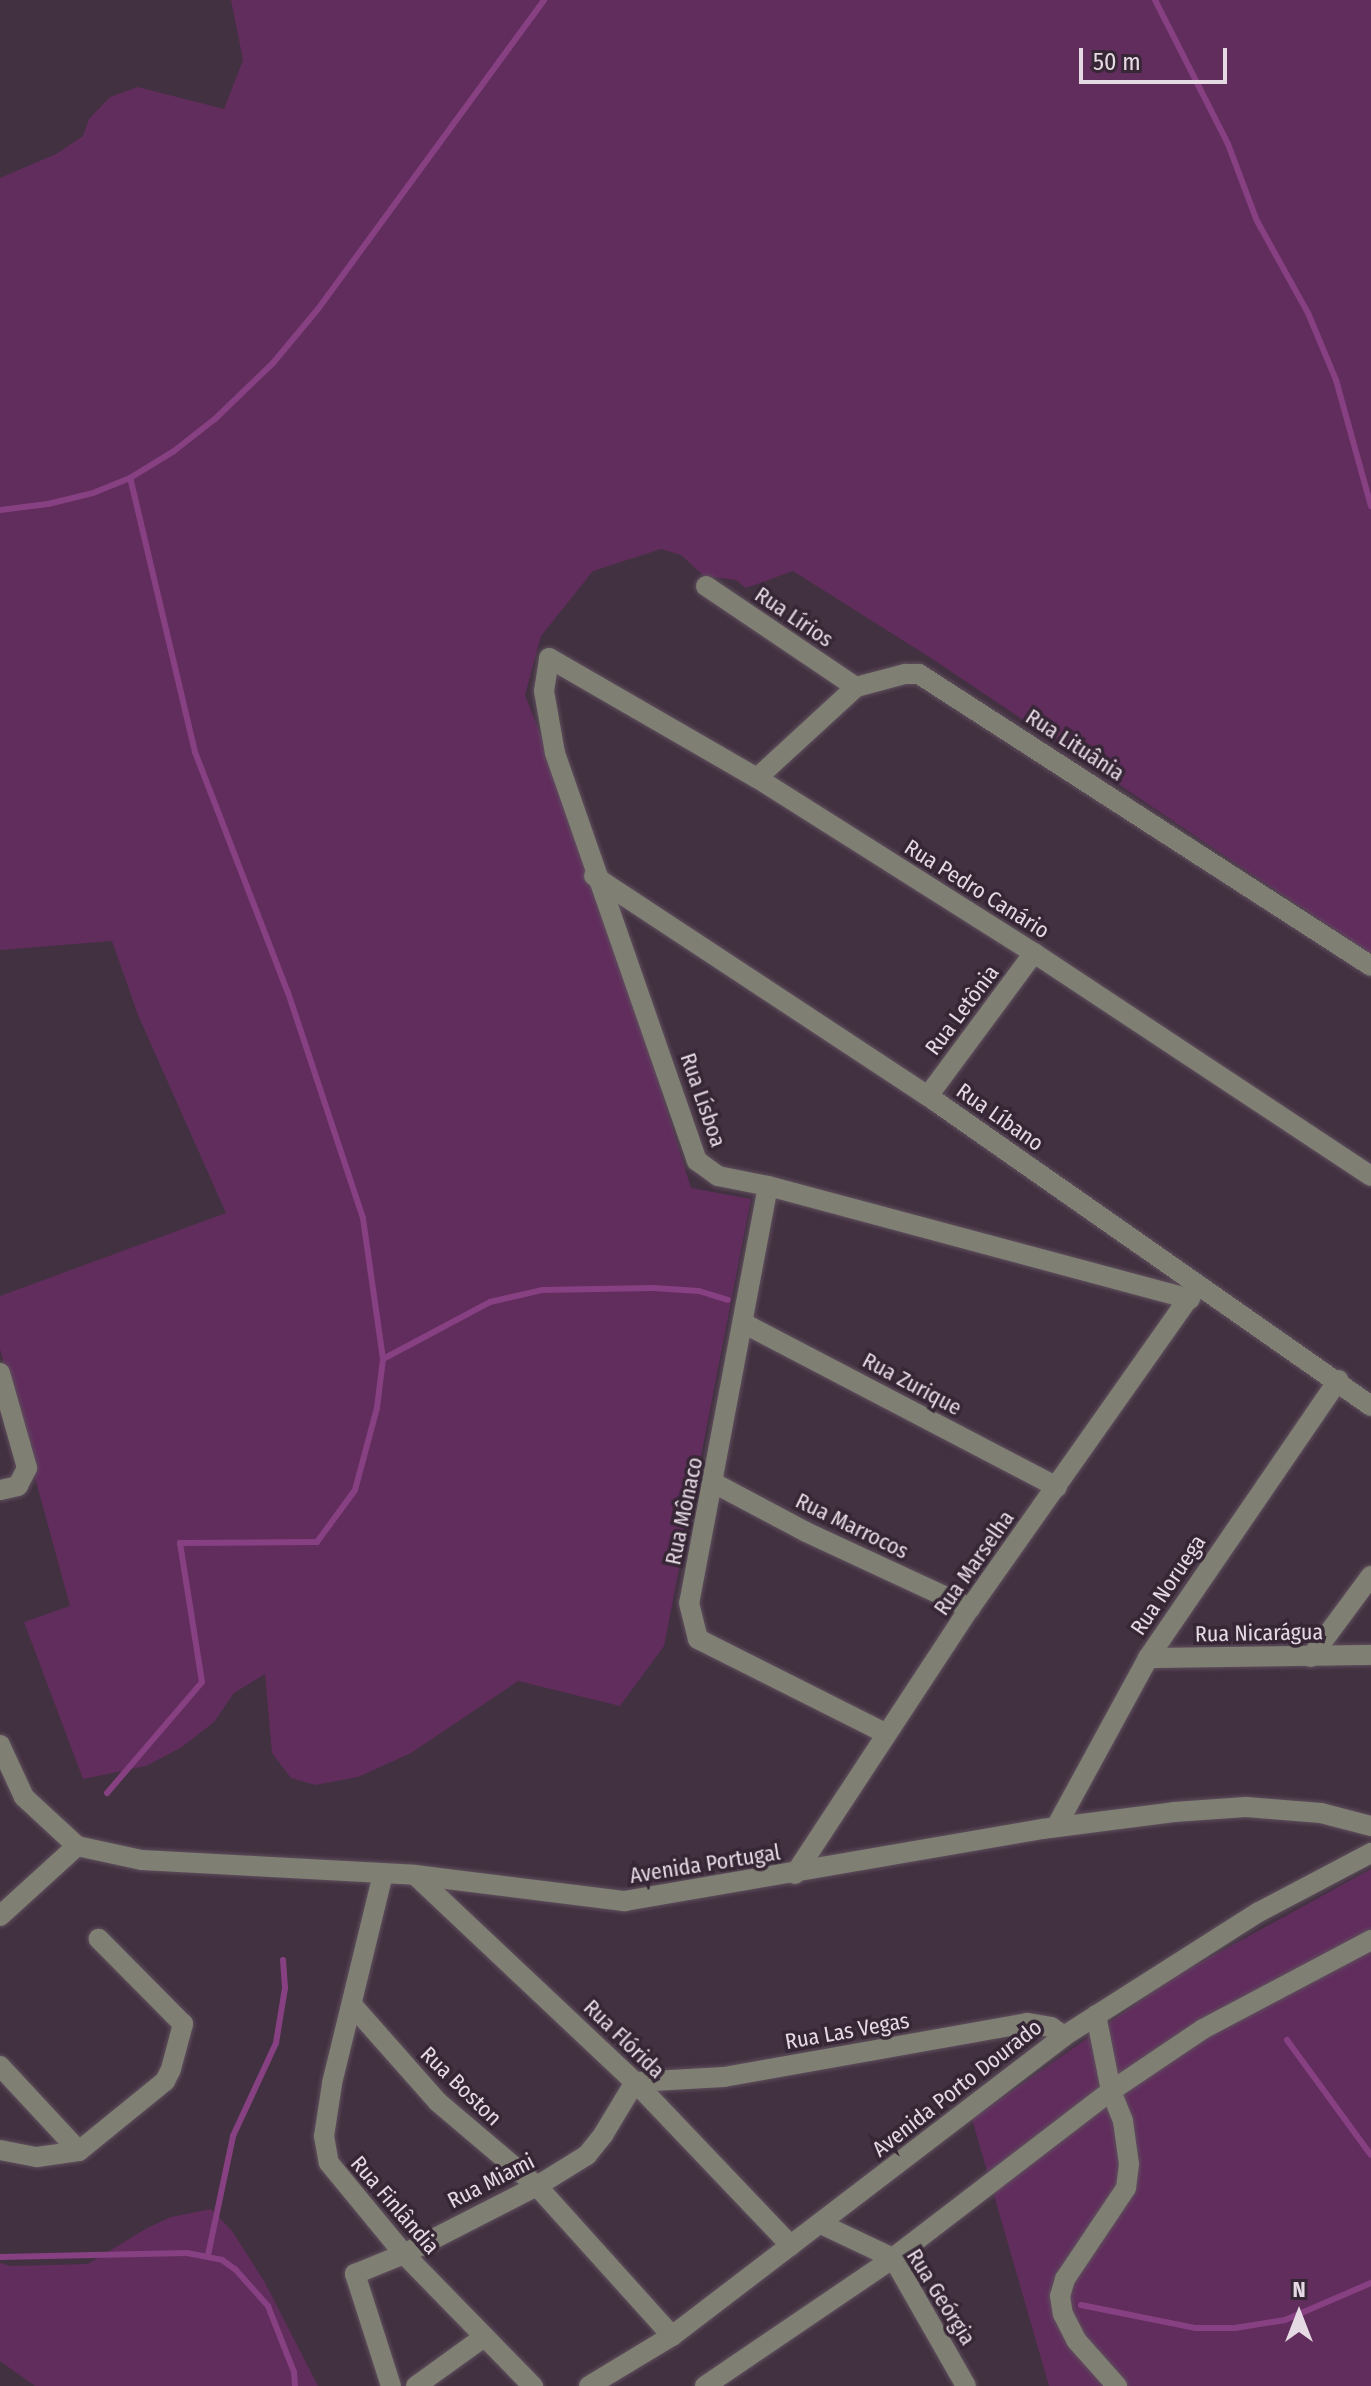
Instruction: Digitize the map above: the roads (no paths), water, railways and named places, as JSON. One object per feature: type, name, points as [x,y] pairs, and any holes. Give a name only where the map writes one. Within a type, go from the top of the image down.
[{"type":"street","name":"Rua Lírios","points":[[706,586],[856,687]]},
{"type":"street","name":"Rua Pedro Canário","points":[[549,658],[757,778],[1034,953],[1371,1176]]},
{"type":"street","name":"Rua Lísboa","points":[[549,658],[544,691],[555,753],[594,876],[654,1032],[697,1161],[718,1176],[1193,1291]]},
{"type":"street","name":"Rua Lituânia","points":[[757,778],[856,687],[905,674],[928,678],[1371,966]]},
{"type":"street","name":"Rua Líbano","points":[[594,876],[928,1096],[1193,1291],[1369,1399]]},
{"type":"street","name":"Rua Letônia","points":[[928,1096],[1034,953]]},
{"type":"street","name":"Rua Mônaco","points":[[768,1186],[745,1324],[689,1603],[698,1639],[885,1733]]},
{"type":"street","name":"Rua Marselha","points":[[795,1874],[970,1608],[1193,1291]]},
{"type":"street","name":"Rua Zurique","points":[[745,1324],[1057,1487]]},
{"type":"street","points":[[0,1373],[27,1468],[18,1486],[0,1490]]},
{"type":"street","name":"Rua Noruega","points":[[1056,1827],[1148,1658],[1338,1380]]},
{"type":"street","name":"Rua Marrocos","points":[[714,1483],[806,1532],[970,1608]]},
{"type":"street","points":[[1311,1657],[1371,1576]]},
{"type":"street","name":"Rua Nicarágua","points":[[1148,1658],[1371,1655]]},
{"type":"street","points":[[0,1745],[24,1797],[77,1846],[0,1916]]},
{"type":"street","name":"Avenida Portugal","points":[[77,1846],[142,1860],[415,1875],[625,1901],[1056,1827],[1246,1807],[1321,1813],[1371,1826]]},
{"type":"street","name":"Avenida Porto Dourado","points":[[589,2386],[672,2336],[1064,2036],[1259,1912],[1371,1853]]},
{"type":"street","name":"Rua Finlândia","points":[[383,1874],[332,2084],[324,2136],[329,2163],[404,2254],[533,2386]]},
{"type":"street","name":"Rua Flórida","points":[[415,1875],[635,2082],[791,2246]]},
{"type":"street","points":[[0,2150],[37,2157],[79,2151],[165,2081],[177,2052],[183,2024],[99,1939]]},
{"type":"street","points":[[705,2386],[893,2258],[1111,2091],[1203,2029],[1371,1940]]},
{"type":"street","name":"Rua Boston","points":[[353,2006],[438,2102],[537,2186],[672,2336]]},
{"type":"street","points":[[1096,2015],[1111,2091],[1123,2121],[1129,2164],[1126,2188],[1065,2279],[1060,2296],[1063,2314],[1076,2340],[1117,2386]]},
{"type":"street","name":"Rua Las Vegas","points":[[635,2082],[724,2077],[1027,2023],[1051,2027],[1064,2036]]},
{"type":"street","points":[[0,2066],[79,2151]]},
{"type":"street","name":"Rua Miami","points":[[391,2386],[355,2274],[404,2254],[537,2186],[587,2155],[635,2082]]},
{"type":"street","name":"Rua Geórgia","points":[[821,2224],[893,2258],[966,2386]]},
{"type":"street","points":[[416,2386],[484,2337]]},
{"type":"waterway","points":[[0,510],[48,504],[93,493],[130,478],[174,451],[215,419],[273,363],[318,309],[544,0]]},
{"type":"waterway","points":[[1155,0],[1228,144],[1257,221],[1308,313],[1336,380],[1371,506]]},
{"type":"waterway","points":[[107,1793],[202,1682],[180,1543],[317,1542],[355,1490],[377,1408],[383,1359],[363,1218],[288,993],[195,752],[130,478]]},
{"type":"waterway","points":[[383,1359],[490,1302],[542,1290],[653,1288],[699,1291],[728,1300]]},
{"type":"waterway","points":[[208,2255],[233,2136],[276,2043],[285,1988],[283,1960]]},
{"type":"waterway","points":[[1287,2040],[1371,2155]]},
{"type":"waterway","points":[[0,2257],[187,2253],[222,2260],[235,2269],[268,2306],[294,2372],[295,2386]]},
{"type":"waterway","points":[[1081,2305],[1195,2328],[1235,2328],[1285,2320],[1371,2283]]}]
